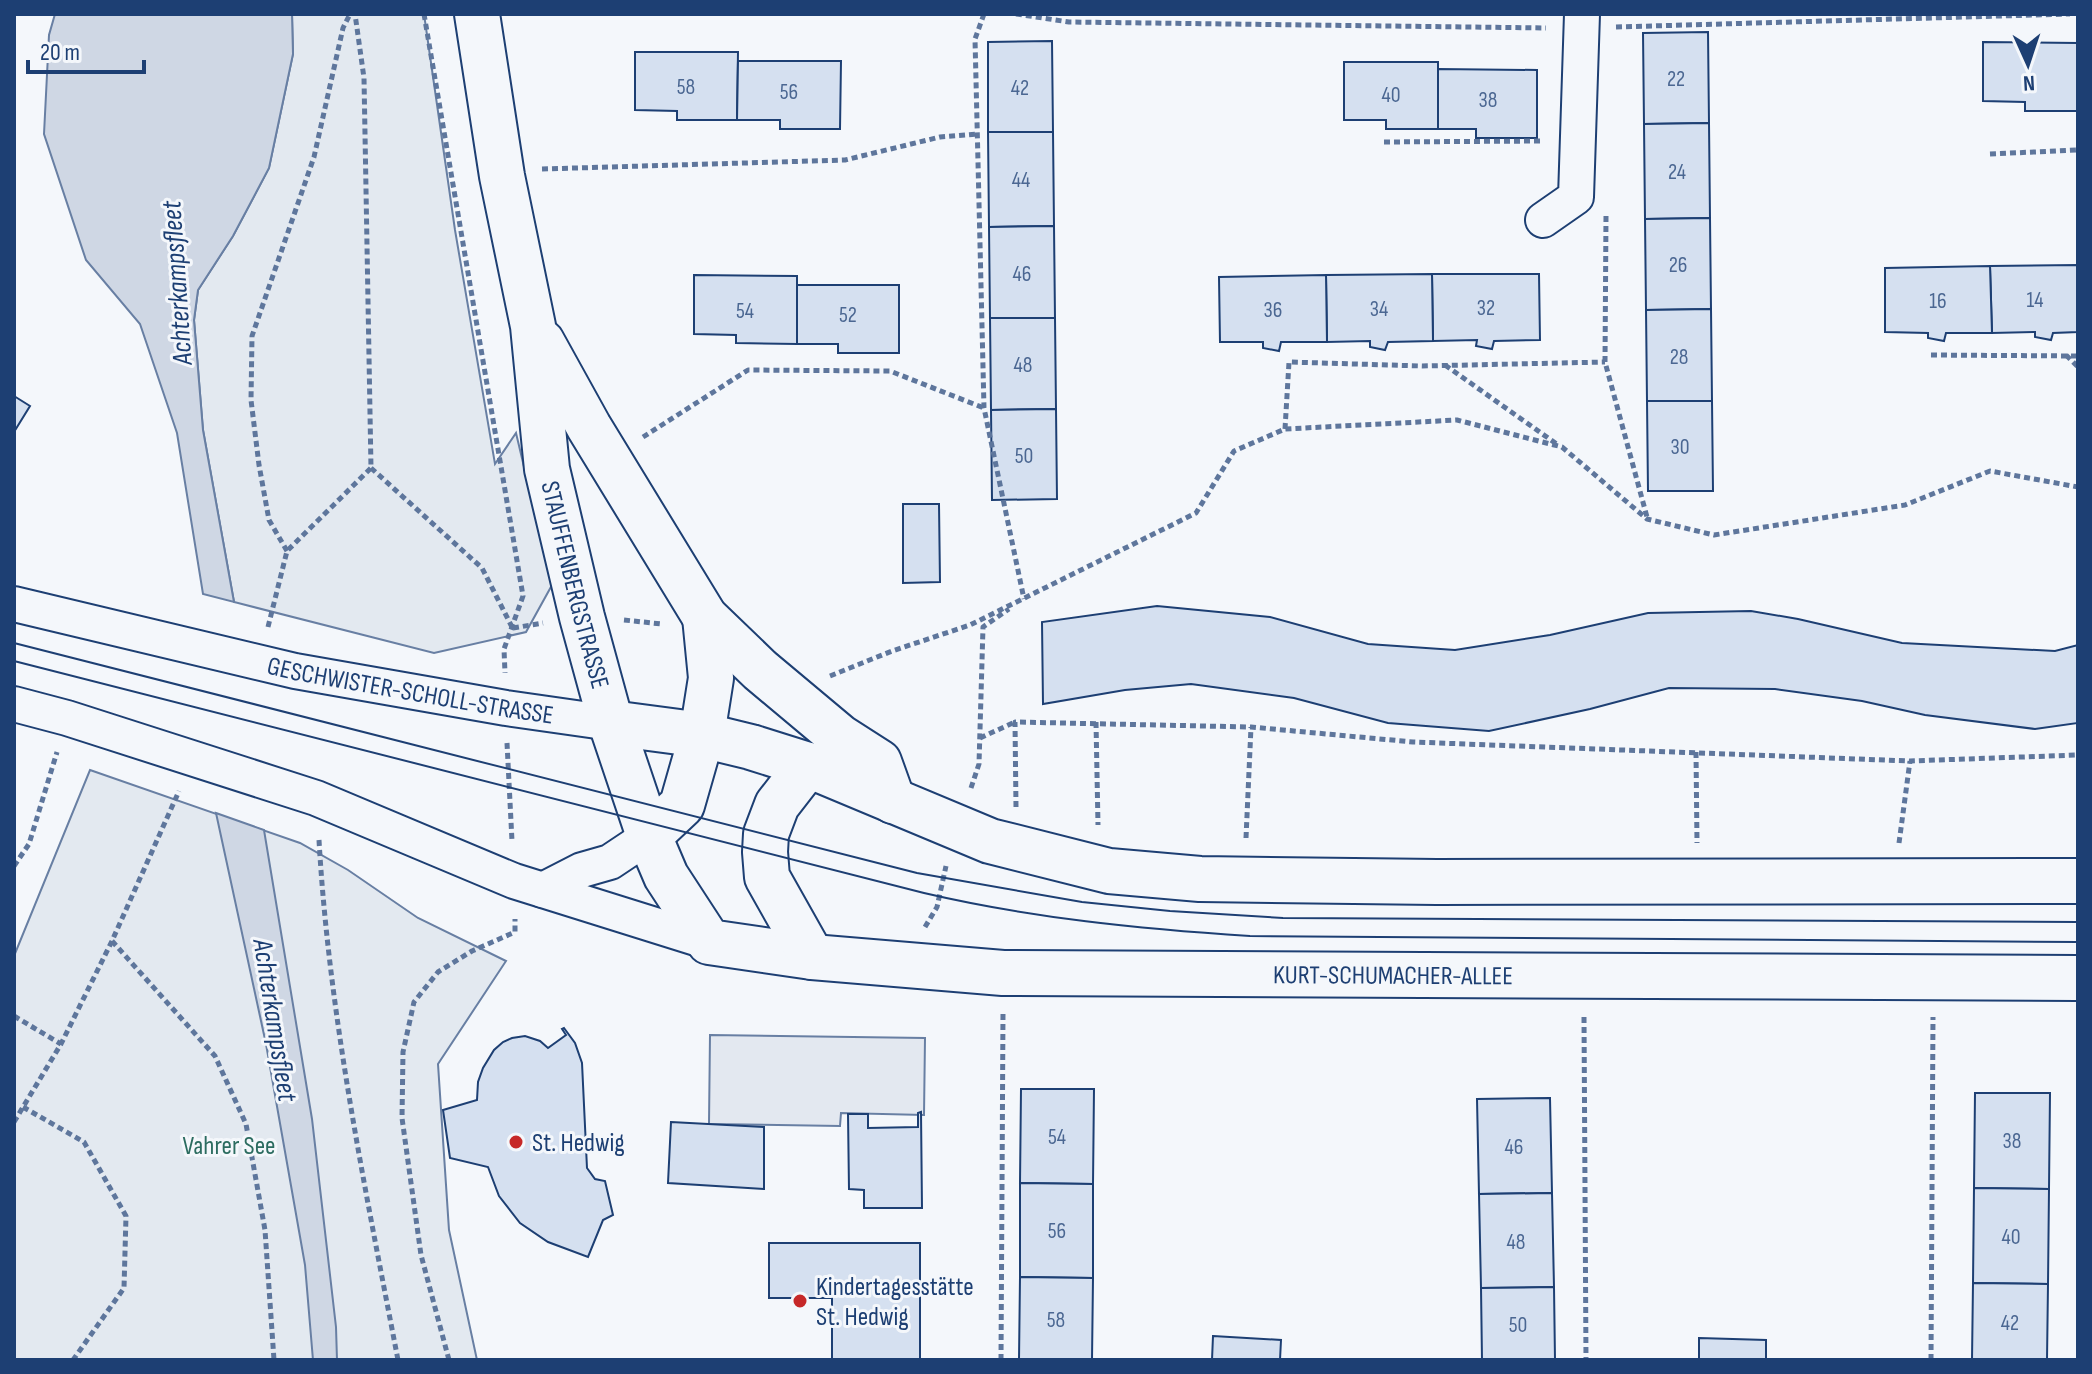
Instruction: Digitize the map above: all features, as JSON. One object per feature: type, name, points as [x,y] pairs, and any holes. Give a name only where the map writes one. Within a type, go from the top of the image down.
[{"type":"street","name":"STAUFFENBERGSTRASSE","points":[[477,14],[502,176],[533,326],[547,469],[582,617],[611,723],[649,836],[666,876],[709,942]]},
{"type":"street","points":[[1543,220],[1576,197],[1582,14]]},
{"type":"street","name":"STAUFFENBERGSTRASSE","points":[[533,326],[705,622],[840,737],[879,762],[893,801]]},
{"type":"street","name":"GESCHWISTER-SCHOLL-STRASSE","points":[[14,604],[295,671],[506,708],[702,735],[808,765]]},
{"type":"street","name":"STAUFFENBERGSTRASSE","points":[[528,886],[610,862],[649,836],[682,805],[702,735],[711,678],[705,622]]},
{"type":"street","points":[[14,704],[316,798],[528,886],[709,942]]},
{"type":"street","points":[[812,957],[767,877],[765,852],[766,834],[777,805],[808,765],[957,828],[1017,848],[1098,868],[1200,879],[1437,882],[2078,881]]},
{"type":"street","name":"KURT-SCHUMACHER-ALLEE","points":[[709,942],[812,957],[1003,973],[2078,978]]},
{"type":"path","points":[[259,662],[287,551],[371,468],[364,78],[353,14]]},
{"type":"path","points":[[287,551],[269,520],[259,465],[251,400],[252,336],[314,157],[343,28],[353,14]]},
{"type":"path","points":[[424,14],[523,596],[504,649],[506,708],[528,886],[515,932],[472,951],[438,972],[414,1002],[403,1052],[402,1118],[421,1255],[449,1360]]},
{"type":"path","points":[[984,14],[975,39],[984,408],[1025,599]]},
{"type":"path","points":[[502,176],[537,169],[845,160],[940,137],[978,134]]},
{"type":"path","points":[[1384,142],[1579,141]]},
{"type":"path","points":[[1990,154],[2078,150]]},
{"type":"path","points":[[1606,211],[1605,362],[1647,519]]},
{"type":"path","points":[[2065,354],[2078,367]]},
{"type":"path","points":[[1931,355],[2078,356]]},
{"type":"path","points":[[1285,429],[1289,362],[1445,365],[1605,362]]},
{"type":"path","points":[[1445,365],[1562,447],[1647,519],[1714,535],[1905,505],[1990,471],[2078,487]]},
{"type":"path","points":[[608,458],[748,370],[890,371],[984,408]]},
{"type":"path","points":[[788,693],[892,651],[970,625],[1196,513],[1234,451],[1285,429],[1457,420],[1562,447]]},
{"type":"path","points":[[371,468],[482,568],[513,628]]},
{"type":"path","points":[[901,965],[937,907],[949,847],[979,764],[983,627],[1025,599]]},
{"type":"path","points":[[582,617],[705,622]]},
{"type":"path","points":[[14,866],[29,844],[67,718]]},
{"type":"path","points":[[980,738],[1015,722],[1096,722],[1251,727],[1413,742],[1910,761],[2078,755]]},
{"type":"path","points":[[1015,722],[1017,848]]},
{"type":"path","points":[[1096,722],[1098,868]]},
{"type":"path","points":[[1244,879],[1251,727]]},
{"type":"path","points":[[1696,752],[1697,880]]},
{"type":"path","points":[[14,1122],[61,1044],[112,941],[194,758]]},
{"type":"path","points":[[1894,881],[1910,761]]},
{"type":"path","points":[[316,798],[327,956],[363,1176],[398,1360]]},
{"type":"path","points":[[112,941],[215,1056],[246,1124],[265,1230],[274,1360]]},
{"type":"path","points":[[1001,1360],[1003,973]]},
{"type":"path","points":[[1584,976],[1586,1360]]},
{"type":"path","points":[[1931,1360],[1936,976]]},
{"type":"path","points":[[14,1016],[61,1044]]},
{"type":"path","points":[[23,1107],[84,1142],[126,1216],[124,1288],[73,1360]]},
{"type":"green space","points":[[292,14],[424,14],[455,230],[495,464],[516,433],[552,585],[526,632],[434,653],[234,602],[203,430],[194,320],[198,290],[233,236],[269,168],[293,54]]},
{"type":"green space","name":"Vahrer See","points":[[90,770],[300,843],[348,870],[418,918],[506,961],[438,1064],[449,1230],[477,1360],[14,1360],[14,956]]},
{"type":"shaded area","points":[[710,1035],[925,1038],[924,1115],[841,1113],[840,1126],[709,1124]]},
{"type":"water","name":"Achterkampsfleet","points":[[55,14],[292,14],[293,54],[269,168],[233,236],[198,290],[194,320],[203,430],[234,602],[203,594],[177,433],[140,324],[86,260],[44,134],[49,35]]},
{"type":"water","name":"Achterkampsfleet","points":[[216,813],[264,830],[312,1119],[336,1327],[337,1360],[313,1360],[305,1265],[266,1044]]},
{"type":"building","points":[[1708,32],[1709,123],[1644,124],[1643,33]]},
{"type":"building","points":[[1052,41],[1053,132],[988,132],[988,42]]},
{"type":"building","points":[[1983,42],[2078,43],[2078,111],[2025,111],[2025,102],[1983,101]]},
{"type":"building","points":[[635,52],[738,52],[737,120],[677,120],[677,111],[635,110]]},
{"type":"building","points":[[738,61],[841,61],[840,129],[780,129],[780,120],[737,120]]},
{"type":"building","points":[[1344,62],[1438,62],[1438,129],[1386,129],[1386,120],[1344,120]]},
{"type":"building","points":[[1438,69],[1537,70],[1537,138],[1476,138],[1476,129],[1438,129]]},
{"type":"building","points":[[1709,123],[1710,218],[1645,219],[1644,124]]},
{"type":"building","points":[[988,132],[1053,132],[1054,226],[989,227]]},
{"type":"building","points":[[1710,218],[1711,309],[1646,310],[1645,219]]},
{"type":"building","points":[[1054,226],[1055,318],[990,318],[989,227]]},
{"type":"building","points":[[2078,265],[2078,332],[2053,333],[2051,340],[2035,337],[2035,332],[1992,333],[1990,266]]},
{"type":"building","points":[[1990,266],[1992,333],[1946,333],[1944,341],[1928,338],[1928,333],[1885,332],[1885,268]]},
{"type":"building","points":[[1432,274],[1539,274],[1540,340],[1494,341],[1492,349],[1476,346],[1477,340],[1433,341]]},
{"type":"building","points":[[1432,274],[1433,341],[1388,342],[1385,350],[1370,347],[1370,341],[1327,342],[1326,275]]},
{"type":"building","points":[[694,275],[797,276],[797,344],[736,343],[736,335],[694,334]]},
{"type":"building","points":[[1326,275],[1327,342],[1281,342],[1279,351],[1263,348],[1263,342],[1220,342],[1219,277]]},
{"type":"building","points":[[797,285],[899,285],[899,353],[838,353],[838,344],[797,344]]},
{"type":"building","points":[[1711,309],[1712,401],[1647,401],[1646,310]]},
{"type":"building","points":[[990,318],[1055,318],[1056,409],[991,410]]},
{"type":"building","points":[[14,396],[30,406],[14,432]]},
{"type":"building","points":[[1647,401],[1712,401],[1713,491],[1648,491]]},
{"type":"building","points":[[1056,409],[1057,499],[992,500],[991,410]]},
{"type":"building","points":[[903,504],[939,504],[940,582],[903,583]]},
{"type":"building","points":[[1157,606],[1270,617],[1368,644],[1455,650],[1550,635],[1648,613],[1751,611],[1902,643],[2055,651],[2078,645],[2078,723],[2035,729],[1925,715],[1862,701],[1775,689],[1669,688],[1489,731],[1388,723],[1294,698],[1191,684],[1125,690],[1043,704],[1042,622]]},
{"type":"building","name":"St. Hedwig","points":[[564,1028],[575,1043],[582,1063],[587,1168],[595,1179],[605,1181],[613,1215],[603,1220],[588,1257],[548,1242],[520,1223],[499,1196],[488,1167],[450,1158],[443,1110],[477,1100],[483,1068],[503,1042],[525,1036],[540,1041],[548,1048],[566,1035]]},
{"type":"building","points":[[1021,1089],[1094,1089],[1093,1184],[1020,1183]]},
{"type":"building","points":[[1975,1093],[2050,1093],[2049,1189],[1974,1188]]},
{"type":"building","points":[[1550,1098],[1552,1193],[1479,1194],[1477,1099]]},
{"type":"building","points":[[921,1112],[922,1208],[864,1208],[864,1190],[849,1189],[848,1114],[868,1114],[868,1128],[918,1127],[918,1113]]},
{"type":"building","points":[[671,1122],[764,1127],[764,1189],[668,1183]]},
{"type":"building","points":[[1020,1183],[1093,1184],[1093,1278],[1020,1277]]},
{"type":"building","points":[[1974,1188],[2049,1189],[2048,1284],[1973,1283]]},
{"type":"building","points":[[1552,1193],[1554,1287],[1481,1288],[1479,1194]]},
{"type":"building","points":[[769,1243],[920,1243],[920,1360],[832,1360],[832,1298],[769,1298]]},
{"type":"building","points":[[1020,1277],[1093,1278],[1092,1360],[1019,1360]]},
{"type":"building","points":[[1973,1283],[2048,1284],[2047,1360],[1972,1360]]},
{"type":"building","points":[[1554,1287],[1555,1360],[1482,1360],[1481,1288]]},
{"type":"building","points":[[1213,1336],[1281,1340],[1280,1360],[1212,1360]]},
{"type":"building","points":[[1699,1338],[1766,1340],[1766,1360],[1699,1360]]},
{"type":"tram line","points":[[14,643],[917,873],[1082,902],[1283,918],[2078,922]]},
{"type":"tram line","points":[[14,661],[924,893],[1045,916],[1250,936],[2078,942]]},
{"type":"place","name":"St. Hedwig","points":[[516,1142]]},
{"type":"place","name":"Kindertagesstätte St. Hedwig","points":[[800,1301]]}]
